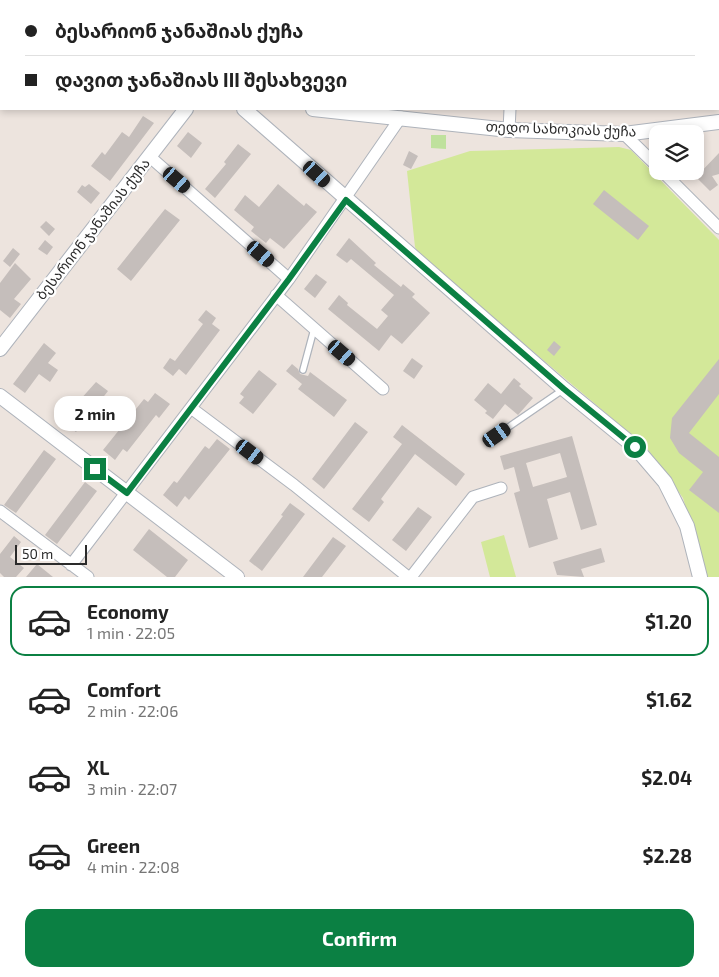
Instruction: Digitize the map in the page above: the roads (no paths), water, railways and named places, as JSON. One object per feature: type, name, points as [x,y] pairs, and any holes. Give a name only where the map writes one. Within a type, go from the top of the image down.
[{"type":"street","name":"ბესარიონ ჯანაშიას ქუჩა","points":[[0,348],[185,110]]},
{"type":"street","points":[[245,110],[564,389],[635,447],[665,482],[687,526],[700,577]]},
{"type":"street","name":"თედო სახოკიას ქუჩა","points":[[324,110],[509,130],[624,134],[719,122]]},
{"type":"street","points":[[509,130],[510,110]]},
{"type":"street","points":[[71,565],[289,279],[346,200],[401,117]]},
{"type":"street","points":[[624,134],[649,158]]},
{"type":"street","points":[[149,156],[289,279]]},
{"type":"street","points":[[671,180],[719,228]]},
{"type":"street","points":[[276,295],[383,389]]},
{"type":"street","points":[[0,396],[237,577]]},
{"type":"street","points":[[191,408],[294,485],[409,577],[473,497],[501,488]]},
{"type":"street","points":[[0,511],[88,577]]},
{"type":"lane","points":[[303,370],[314,329]]},
{"type":"lane","points":[[497,435],[564,389]]}]
